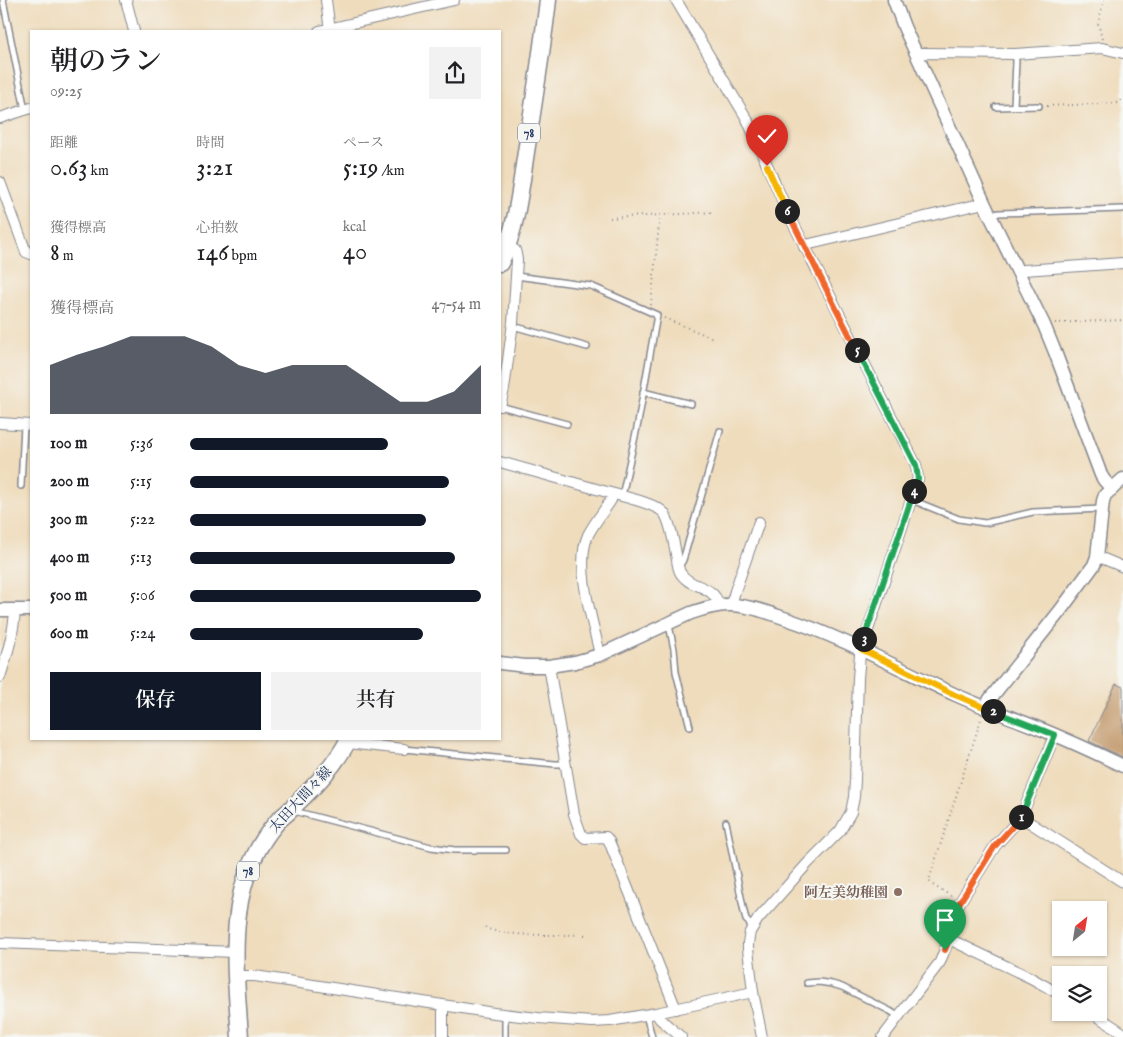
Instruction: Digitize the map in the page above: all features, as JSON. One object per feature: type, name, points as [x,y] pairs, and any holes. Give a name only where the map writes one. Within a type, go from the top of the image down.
[{"type":"main road","name":"78","points":[[501,261],[508,246],[516,216],[548,0]]},
{"type":"main road","name":"太田大間々線","points":[[240,1037],[235,952],[236,924],[242,889],[252,861],[278,821],[330,768],[348,740]]},
{"type":"street","points":[[126,0],[134,30]]},
{"type":"street","points":[[326,0],[330,30],[454,0]]},
{"type":"street","points":[[676,0],[747,119],[804,247],[916,465],[918,479],[861,649],[858,678],[854,797],[851,812],[840,831],[808,863],[758,919],[752,927],[749,937],[753,992],[762,1037]]},
{"type":"street","points":[[894,0],[984,203],[1044,325],[1101,475],[1112,489]]},
{"type":"street","points":[[917,54],[1015,54],[1090,48],[1103,48],[1123,53]]},
{"type":"street","points":[[0,118],[28,109]]},
{"type":"street","points":[[0,182],[26,252],[30,254]]},
{"type":"street","points":[[804,247],[984,203]]},
{"type":"street","points":[[501,402],[513,326],[516,276],[515,250],[508,246]]},
{"type":"street","points":[[1017,272],[1123,263]]},
{"type":"street","points":[[0,423],[28,424]]},
{"type":"street","points":[[501,462],[618,495],[662,511],[668,521],[680,573],[713,594],[719,605]]},
{"type":"street","points":[[984,712],[990,700],[1092,569],[1097,557],[1103,501],[1105,496],[1123,479]]},
{"type":"street","points":[[600,655],[583,576],[583,557],[588,536],[609,504],[618,495]]},
{"type":"street","points":[[734,605],[735,591],[760,522]]},
{"type":"street","points":[[1097,557],[1123,567]]},
{"type":"street","points":[[501,662],[525,666],[549,666],[575,662],[600,655],[692,612],[719,605],[734,605],[755,609],[799,623],[840,639],[955,695],[984,712],[1055,735],[1123,766]]},
{"type":"street","points":[[0,610],[30,610]]},
{"type":"street","points":[[0,677],[8,650],[16,610]]},
{"type":"street","points":[[549,666],[574,814],[581,834],[585,838],[606,837],[609,841],[676,1009]]},
{"type":"street","points":[[883,1037],[940,962],[949,939],[955,910],[995,846],[1021,817],[1055,735]]},
{"type":"street","points":[[348,740],[356,744],[404,749]]},
{"type":"street","points":[[1021,817],[1123,882]]},
{"type":"street","points":[[949,939],[1052,990]]},
{"type":"street","points":[[0,943],[235,952]]},
{"type":"street","points":[[236,976],[255,976],[504,1014],[592,1022],[651,1014],[753,992]]},
{"type":"street","points":[[443,1005],[443,1037]]},
{"type":"street","points":[[651,1014],[660,1019],[681,1037]]},
{"type":"street","points":[[1105,1021],[1123,1033]]},
{"type":"lane","points":[[3,0],[28,109]]},
{"type":"lane","points":[[1014,106],[1015,54]]},
{"type":"lane","points":[[996,107],[1040,106]]},
{"type":"lane","points":[[990,215],[999,213],[1123,209]]},
{"type":"lane","points":[[516,276],[591,286],[657,315],[643,392],[618,495]]},
{"type":"lane","points":[[513,326],[587,347]]},
{"type":"lane","points":[[643,392],[691,404]]},
{"type":"lane","points":[[501,406],[567,424]]},
{"type":"lane","points":[[21,486],[28,424]]},
{"type":"lane","points":[[678,567],[683,560],[720,431]]},
{"type":"lane","points":[[911,499],[959,520],[985,523],[1033,512],[1102,509]]},
{"type":"lane","points":[[668,623],[674,649],[676,672],[690,727]]},
{"type":"lane","points":[[404,749],[565,764]]},
{"type":"lane","points":[[291,809],[298,813],[432,847],[455,850],[506,850]]},
{"type":"lane","points":[[726,822],[743,908],[746,920],[752,927]]},
{"type":"lane","points":[[807,983],[819,982],[842,986],[898,1016]]},
{"type":"lane","points":[[504,1014],[505,1037]]},
{"type":"lane","points":[[651,1014],[652,1037]]},
{"type":"path","points":[[1103,48],[1098,23],[1104,0]]},
{"type":"path","points":[[1040,106],[1119,103],[1123,98]]},
{"type":"path","points":[[610,218],[714,212]]},
{"type":"path","points":[[651,312],[660,216]]},
{"type":"path","points":[[657,315],[713,338]]},
{"type":"path","points":[[1044,325],[1049,323],[1123,320]]},
{"type":"path","points":[[953,897],[931,884],[930,880],[984,712]]},
{"type":"path","points":[[485,927],[489,930],[512,934],[588,935]]},
{"type":"building","points":[[1116,684],[1123,687],[1123,757],[1089,741]]},
{"type":"place","name":"阿左美幼稚園","points":[[898,892]]},
{"type":"route","points":[[767,166],[804,247],[916,465],[918,479],[861,649],[955,695],[1055,735],[1021,817],[995,846],[955,910],[945,950]]}]
